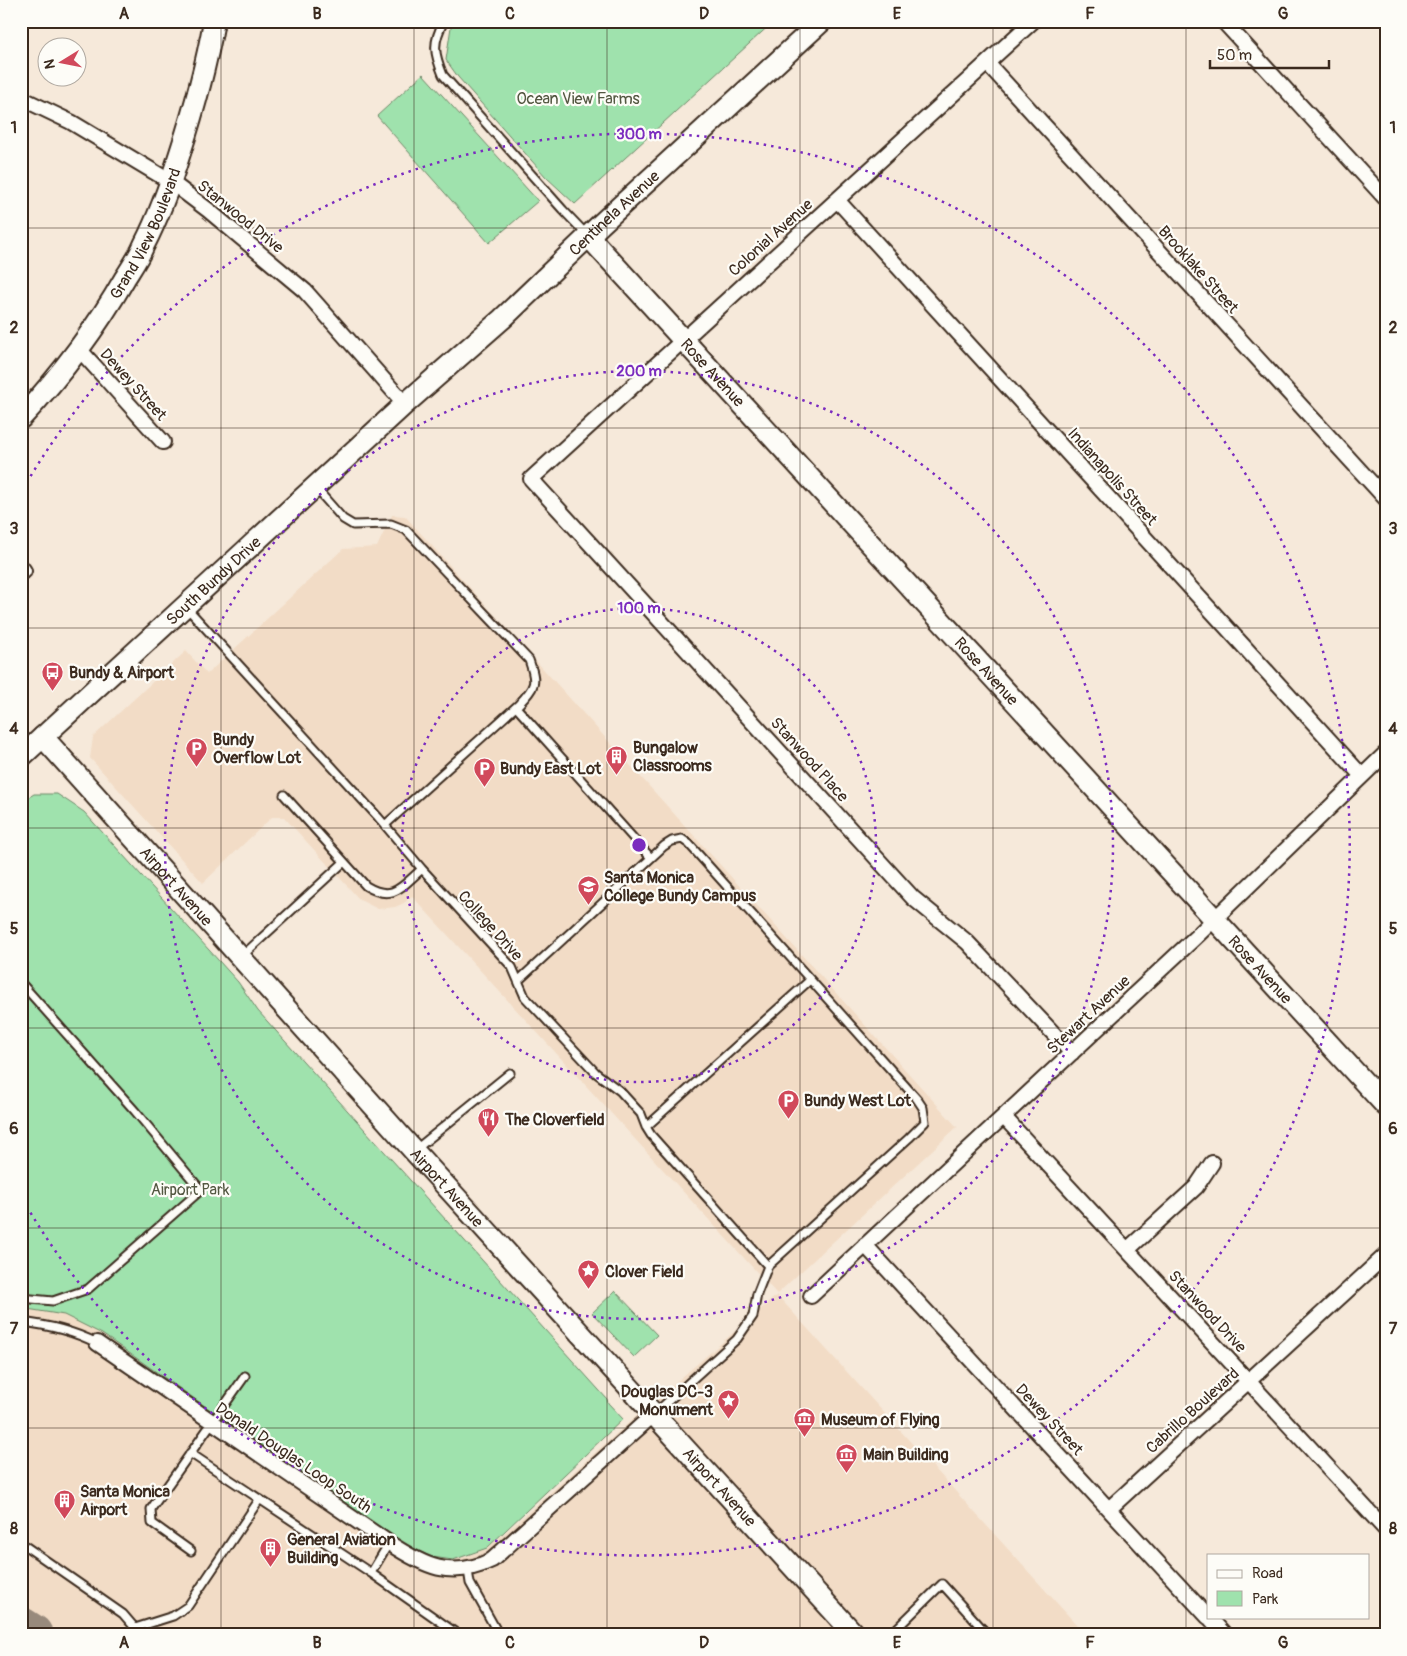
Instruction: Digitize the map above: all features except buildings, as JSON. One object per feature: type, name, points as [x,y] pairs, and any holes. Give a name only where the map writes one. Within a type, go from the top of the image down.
[{"type":"street","name":"Grand View Boulevard","points":[[21,418],[40,398],[79,349],[111,304],[144,246],[171,182],[192,117],[209,52],[214,21]]},
{"type":"street","name":"Centinela Avenue","points":[[405,404],[502,319],[588,236],[822,21]]},
{"type":"street","name":"Colonial Avenue","points":[[531,480],[1033,21]]},
{"type":"street","points":[[1223,21],[1386,199]]},
{"type":"street","name":"Brooklake Street","points":[[987,63],[1386,499]]},
{"type":"street","name":"Stanwood Drive","points":[[21,98],[71,122],[171,182],[208,210],[305,291],[405,404]]},
{"type":"street","name":"Indianapolis Street","points":[[837,200],[1362,776]]},
{"type":"street","name":"Rose Avenue","points":[[588,236],[1386,1106]]},
{"type":"street","name":"Dewey Street","points":[[79,349],[163,442]]},
{"type":"street","name":"South Bundy Drive","points":[[21,757],[405,404]]},
{"type":"street","name":"Stanwood Place","points":[[531,480],[913,898],[968,942],[1072,1053]]},
{"type":"street","name":"Airport Avenue","points":[[44,737],[414,1151],[855,1635]]},
{"type":"street","name":"Stewart Avenue","points":[[811,1296],[1072,1053],[1386,753]]},
{"type":"street","name":"Stanwood Drive","points":[[1004,1117],[1386,1530]]},
{"type":"street","points":[[1127,1250],[1196,1187],[1212,1163]]},
{"type":"street","name":"Dewey Street","points":[[865,1245],[1207,1616]]},
{"type":"street","name":"Cabrillo Boulevard","points":[[1109,1508],[1386,1255]]},
{"type":"street","name":"Donald Douglas Loop South","points":[[97,1343],[388,1543],[422,1563],[440,1568],[468,1570],[492,1560],[654,1414]]},
{"type":"street","name":"Dewey Street","points":[[1209,1618],[1225,1635]]},
{"type":"lane","points":[[444,21],[435,44],[437,59],[443,75],[588,236]]},
{"type":"lane","points":[[315,487],[343,520],[353,525],[391,524],[406,530],[529,660],[535,678],[532,689],[516,707],[385,825]]},
{"type":"lane","name":"College Drive","points":[[185,606],[385,825],[422,870],[512,967],[525,997],[596,1073],[620,1092],[641,1114],[646,1127],[768,1266]]},
{"type":"lane","points":[[516,707],[651,858]]},
{"type":"lane","points":[[284,795],[366,886],[378,893],[391,894],[422,870]]},
{"type":"lane","points":[[518,981],[651,858],[672,841],[682,839],[689,844],[923,1108],[924,1122],[768,1266],[757,1294],[753,1316],[737,1339],[654,1414]]},
{"type":"lane","points":[[240,958],[344,862]]},
{"type":"lane","points":[[646,1127],[810,980]]},
{"type":"lane","points":[[21,983],[135,1111],[201,1190],[88,1289],[53,1301],[21,1298]]},
{"type":"lane","points":[[414,1151],[510,1073]]},
{"type":"lane","name":"Donald Douglas Loop South","points":[[21,1322],[62,1329],[97,1343]]},
{"type":"lane","points":[[191,1551],[152,1522],[151,1509],[245,1376]]},
{"type":"lane","points":[[190,1453],[371,1573],[459,1635]]},
{"type":"lane","points":[[21,1543],[123,1614],[135,1631],[173,1616],[188,1606],[259,1500]]},
{"type":"lane","points":[[371,1573],[388,1543]]},
{"type":"lane","points":[[468,1570],[470,1583],[499,1635]]},
{"type":"lane","points":[[890,1635],[942,1584],[988,1635]]},
{"type":"shaded area","name":"Santa Monica College Bundy Campus","points":[[392,515],[405,516],[957,1127],[777,1294],[412,896],[404,903],[395,907],[378,909],[360,900],[284,817],[272,817],[203,883],[90,758],[93,737],[186,651],[207,674],[343,549],[377,547]]},
{"type":"shaded area","points":[[777,1295],[1086,1635],[21,1635],[21,1308],[64,1315],[102,1334],[399,1542],[431,1557],[453,1560],[488,1548]]},
{"type":"green space","name":"Ocean View Farms","points":[[456,21],[774,21],[575,204],[546,177],[458,77],[446,60],[451,27]]},
{"type":"green space","name":"Ocean View Farms","points":[[423,74],[538,201],[489,243],[377,116]]},
{"type":"green space","name":"Airport Park","points":[[34,794],[57,794],[84,812],[238,982],[258,1011],[623,1419],[487,1548],[453,1560],[432,1557],[399,1542],[102,1334],[64,1315],[21,1308],[21,802]]},
{"type":"green space","points":[[615,1291],[657,1335],[634,1357],[592,1313]]},
{"type":"taxiway","points":[[21,1628],[32,1635]]},
{"type":"place","name":"Bundy & Airport","points":[[53,691]]},
{"type":"place","name":"Bundy Overflow Lot","points":[[197,767]]},
{"type":"place","name":"Bungalow Classrooms","points":[[617,775]]},
{"type":"place","name":"Bundy East Lot","points":[[484,787]]},
{"type":"place","name":"Santa Monica College Bundy Campus","points":[[588,905]]},
{"type":"place","name":"Bundy West Lot","points":[[788,1119]]},
{"type":"place","name":"The Cloverfield","points":[[489,1138]]},
{"type":"place","name":"Clover Field","points":[[589,1290]]},
{"type":"place","name":"Douglas DC-3 Monument","points":[[729,1419]]},
{"type":"place","name":"Museum of Flying","points":[[805,1438]]},
{"type":"place","name":"Main Building","points":[[847,1473]]},
{"type":"place","name":"Santa Monica Airport","points":[[64,1519]]},
{"type":"place","name":"General Aviation Building","points":[[271,1567]]}]
